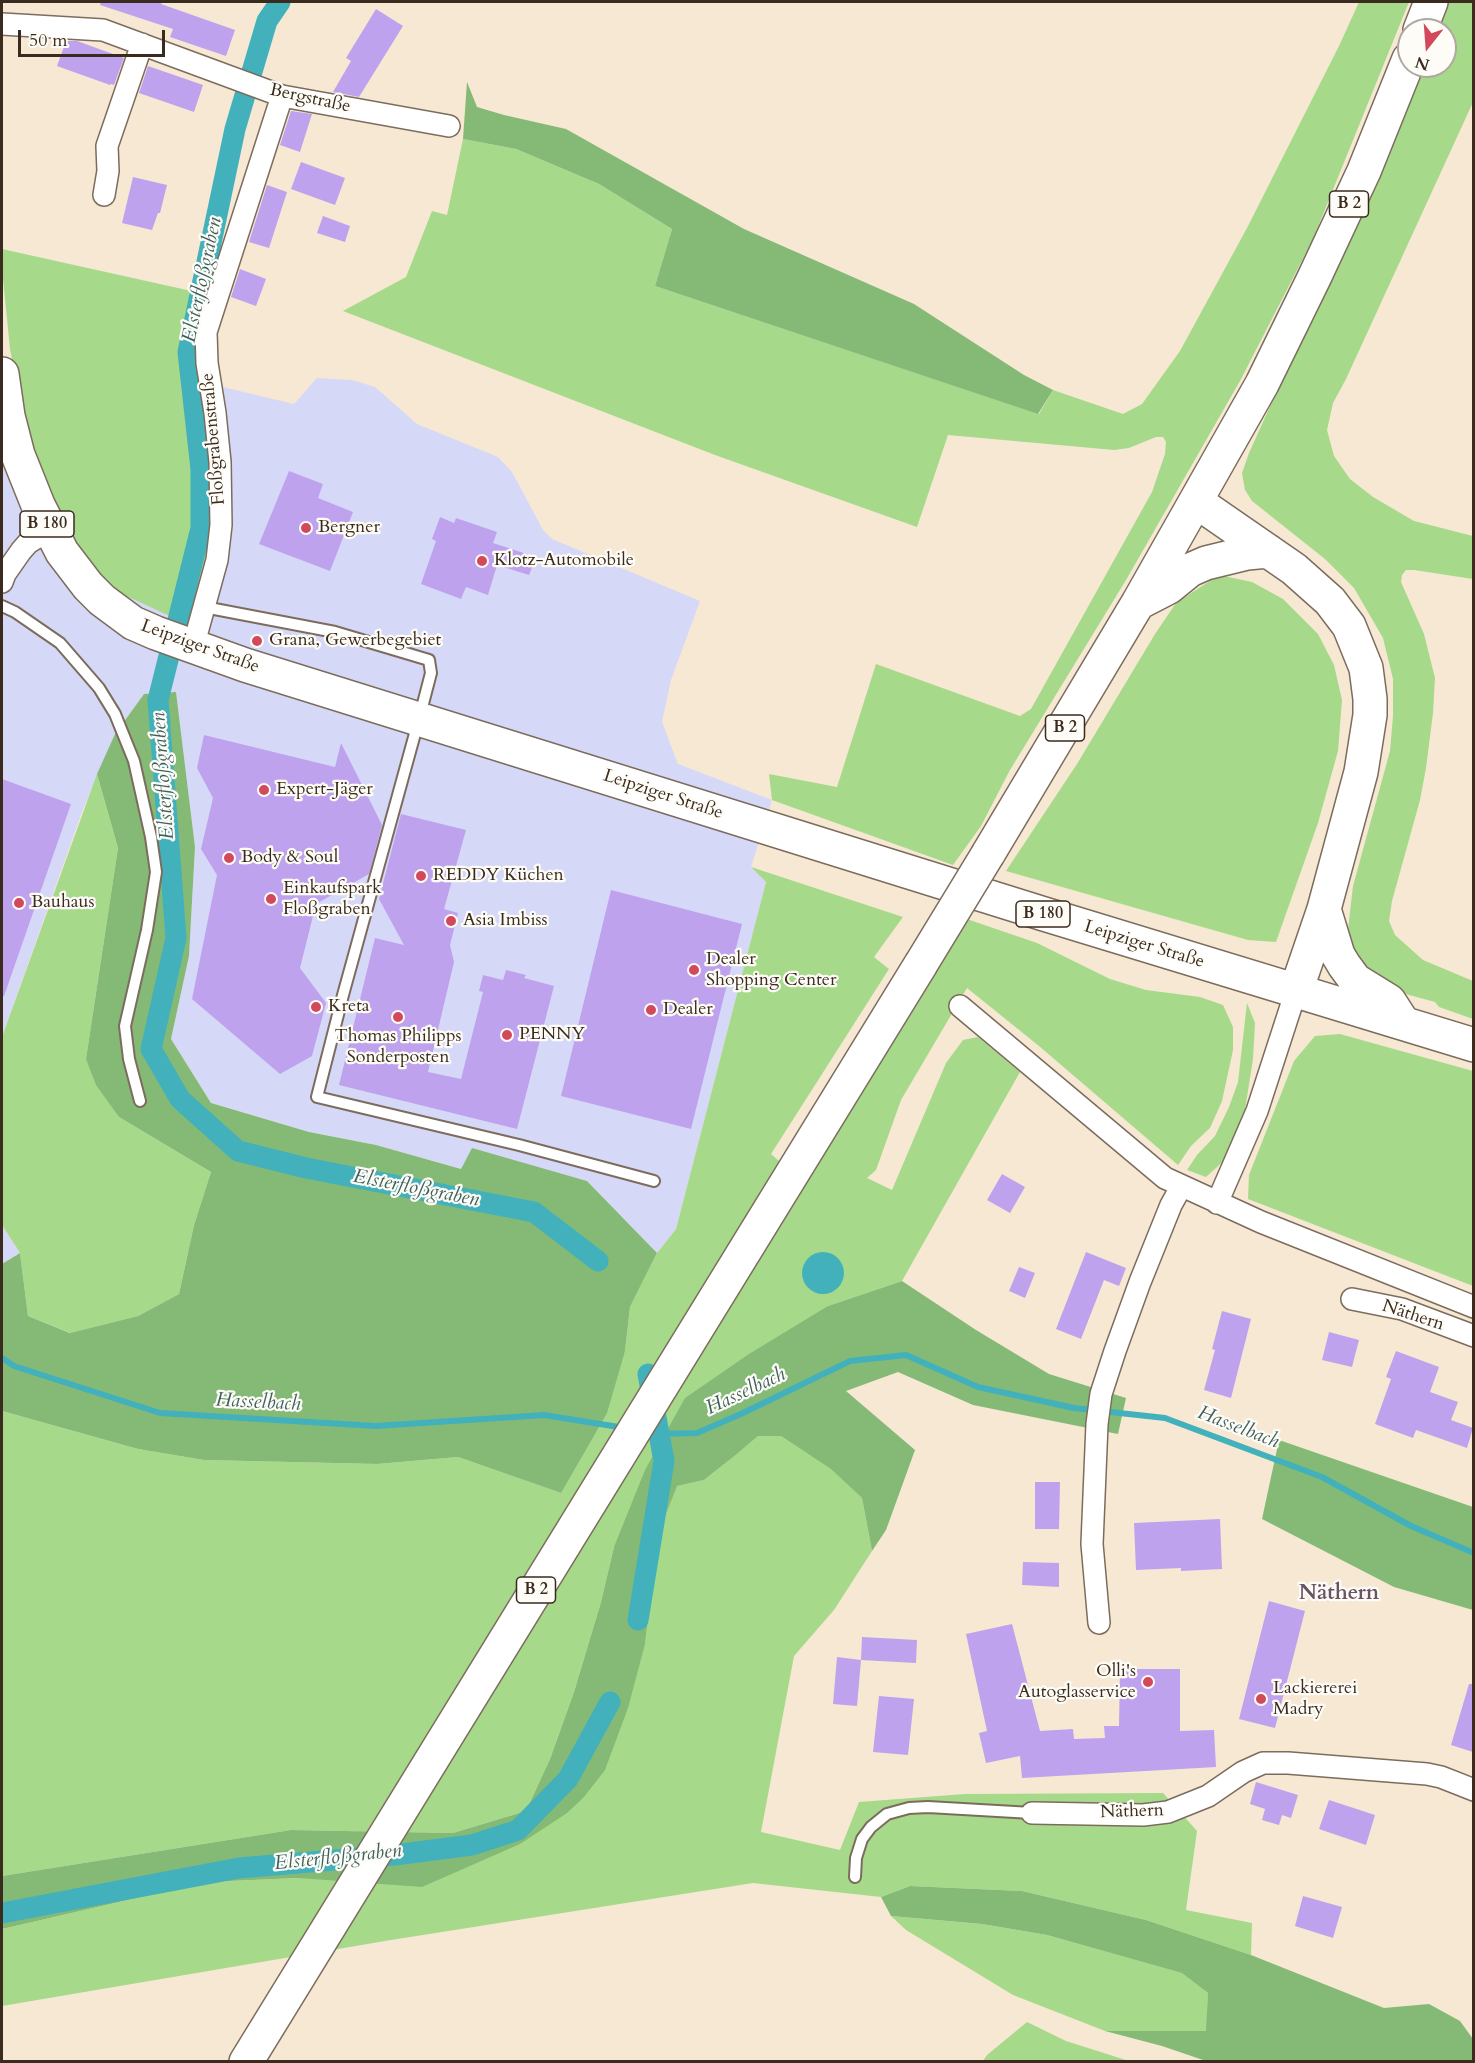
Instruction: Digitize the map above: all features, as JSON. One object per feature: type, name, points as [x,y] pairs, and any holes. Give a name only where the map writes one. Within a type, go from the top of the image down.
[{"type":"main road","points":[[1425,18],[1431,2]]},
{"type":"main road","name":"B 2","points":[[248,2059],[1056,744],[1197,502],[1262,384],[1314,278],[1364,171],[1401,78]]},
{"type":"main road","name":"Leipziger Straße","points":[[2,374],[8,416],[18,455],[49,530],[74,569],[102,600],[133,623],[177,641],[419,719],[1473,1045]]},
{"type":"main road","points":[[1197,502],[1306,578],[1330,601],[1356,640],[1366,668],[1370,715],[1367,743],[1324,909],[1296,992]]},
{"type":"main road","points":[[1138,603],[1169,587],[1191,570],[1206,563],[1247,553],[1268,551]]},
{"type":"main road","points":[[1324,909],[1338,955],[1344,965],[1355,980],[1389,1000],[1404,1024]]},
{"type":"street","name":"Bergstraße","points":[[2,24],[103,30],[282,96],[449,126]]},
{"type":"street","points":[[104,195],[108,171],[107,146],[142,44]]},
{"type":"street","name":"Floßgrabenstraße","points":[[177,641],[204,607],[217,560],[221,525],[220,462],[207,363],[206,332],[282,96]]},
{"type":"street","points":[[2,582],[5,574],[28,543],[49,530]]},
{"type":"street","points":[[1217,1203],[1257,1111],[1296,992]]},
{"type":"street","points":[[960,1006],[1154,1170],[1181,1187],[1473,1307]]},
{"type":"street","points":[[1099,1623],[1092,1544],[1096,1424],[1101,1394],[1140,1282],[1170,1205],[1181,1187]]},
{"type":"street","name":"Näthern","points":[[1352,1299],[1402,1309],[1473,1336]]},
{"type":"street","name":"Näthern","points":[[1032,1813],[1143,1815],[1168,1812],[1208,1796],[1243,1772],[1263,1763],[1427,1774],[1473,1790]]},
{"type":"lane","points":[[2,606],[15,612],[60,643],[99,688],[115,714],[134,761],[151,837],[156,872],[147,930],[125,1026],[129,1059],[140,1101]]},
{"type":"lane","points":[[204,607],[335,632],[429,660],[431,673],[317,1097],[519,1145],[654,1181]]},
{"type":"lane","name":"Näthern","points":[[855,1877],[856,1858],[862,1839],[871,1827],[887,1814],[909,1808],[928,1807],[1032,1813]]},
{"type":"shaded area","points":[[317,378],[352,380],[375,387],[417,424],[498,457],[512,472],[543,530],[552,539],[700,601],[671,680],[662,722],[678,764],[772,800],[751,867],[766,882],[676,1229],[657,1253],[587,1181],[472,1149],[461,1169],[376,1145],[309,1132],[211,1103],[171,1039],[189,956],[195,847],[176,692],[144,694],[115,734],[82,812],[2,1037],[2,391],[109,588],[186,623],[212,510],[197,381],[294,404]]},
{"type":"shaded area","points":[[2,1225],[20,1253],[2,1264]]},
{"type":"green space","points":[[1359,2],[1409,2],[1403,18],[1397,18],[1397,32],[1313,239],[1240,381],[1126,580],[1010,770],[981,826],[953,865],[772,800],[769,774],[837,787],[876,664],[1020,716],[1031,709],[1152,492],[1165,454],[1166,442],[1163,437],[1156,437],[1129,448],[1114,450],[948,435],[917,527],[715,455],[343,311],[406,277],[432,211],[447,215],[463,139],[516,149],[599,184],[672,229],[655,286],[1039,414],[1053,390],[1123,414],[1142,404],[1180,351],[1247,228]]},
{"type":"green space","points":[[1440,2],[1473,2],[1474,100],[1333,403],[1327,430],[1334,456],[1350,479],[1373,497],[1414,521],[1473,536],[1473,579],[1414,570],[1406,570],[1402,575],[1401,582],[1424,634],[1435,678],[1433,713],[1420,800],[1392,901],[1389,921],[1395,935],[1423,960],[1473,981],[1473,1019],[1439,1007],[1435,1002],[1391,990],[1374,981],[1347,938],[1353,886],[1390,751],[1393,679],[1383,638],[1354,588],[1325,559],[1252,501],[1245,490],[1242,473],[1281,382],[1373,192],[1414,78],[1457,78],[1457,18],[1435,18]]},
{"type":"green space","points":[[467,82],[477,107],[566,129],[744,229],[914,304],[1024,375],[1053,390],[1038,414],[655,286],[672,229],[599,184],[516,149],[463,139]]},
{"type":"green space","points":[[2,249],[205,294],[194,345],[212,510],[208,551],[187,624],[109,588],[72,543],[42,487],[26,431],[10,349]]},
{"type":"green space","points":[[1219,575],[1252,582],[1283,599],[1318,634],[1334,665],[1342,700],[1338,751],[1318,823],[1276,942],[1248,940],[1006,871],[1077,764],[1176,603]]},
{"type":"green space","points":[[176,692],[195,847],[189,956],[171,1039],[211,1103],[309,1132],[376,1145],[461,1169],[472,1148],[587,1181],[657,1253],[630,1307],[625,1351],[607,1413],[561,1493],[458,1457],[377,1464],[204,1460],[138,1449],[2,1411],[2,1264],[20,1253],[28,1316],[70,1333],[138,1316],[179,1294],[194,1225],[211,1172],[119,1117],[96,1085],[86,1059],[118,848],[97,774],[115,734],[144,694]]},
{"type":"green space","points":[[97,774],[118,848],[86,1059],[119,1117],[211,1172],[194,1225],[179,1294],[138,1316],[71,1333],[28,1316],[20,1253],[2,1225],[2,1037]]},
{"type":"green space","points":[[751,867],[903,917],[874,957],[889,969],[771,1154],[802,1181],[964,918],[1037,943],[1110,979],[1146,990],[1200,997],[1223,1005],[1233,1027],[1233,1050],[1222,1101],[1210,1128],[1191,1146],[1178,1165],[1039,1046],[967,988],[901,1100],[876,1170],[867,1178],[892,1190],[946,1063],[963,1040],[978,1037],[1020,1072],[902,1281],[828,1306],[614,1547],[601,1602],[574,1692],[550,1759],[526,1811],[453,1833],[291,1830],[2,1876],[2,1411],[138,1449],[204,1460],[377,1464],[458,1457],[561,1493],[625,1351],[630,1307],[657,1253],[676,1229],[766,882]]},
{"type":"green space","points":[[1247,1003],[1255,1023],[1253,1059],[1244,1116],[1226,1159],[1206,1177],[1187,1170],[1197,1155],[1215,1136],[1238,1082]]},
{"type":"green space","points":[[1340,1034],[1473,1071],[1473,1286],[1248,1199],[1249,1175],[1294,1061],[1315,1036]]},
{"type":"green space","points":[[902,1281],[976,1330],[1049,1374],[1126,1398],[1118,1434],[973,1405],[898,1372],[846,1391],[915,1450],[886,1530],[872,1551],[862,1498],[831,1469],[781,1436],[758,1436],[704,1480],[677,1486],[666,1514],[655,1562],[645,1644],[628,1708],[605,1770],[584,1797],[567,1813],[520,1844],[422,1887],[298,1878],[206,1882],[2,1929],[2,1876],[291,1830],[453,1833],[526,1811],[550,1759],[574,1692],[601,1602],[614,1547],[645,1470],[685,1398],[749,1354],[828,1306]]},
{"type":"green space","points":[[758,1436],[781,1436],[832,1469],[862,1498],[872,1551],[834,1610],[794,1656],[761,1832],[840,1850],[859,1802],[965,1794],[1163,1793],[1197,1831],[1186,1910],[1252,1923],[1251,1955],[1146,1920],[1022,1891],[910,1886],[881,1897],[753,1883],[391,1940],[2,2006],[2,1929],[206,1882],[298,1878],[520,1844],[645,1643],[655,1562],[666,1514],[676,1486],[704,1480]]},
{"type":"green space","points":[[1279,1440],[1473,1507],[1473,1610],[1394,1587],[1262,1519]]},
{"type":"green space","points":[[910,1886],[1022,1891],[1146,1920],[1251,1955],[1384,2008],[1429,2004],[1460,2021],[1473,2039],[1473,2061],[1206,2061],[1162,2046],[1105,2031],[1206,2031],[1208,1993],[1182,1973],[1047,1935],[982,1924],[891,1916],[881,1897]]},
{"type":"green space","points":[[891,1916],[982,1924],[1047,1935],[1183,1973],[1208,1993],[1207,2032],[1105,2031],[1013,1995],[906,1930]]},
{"type":"green space","points":[[1027,2022],[1066,2041],[1129,2061],[983,2061],[987,2055]]},
{"type":"water","points":[[823,1252],[838,1258],[844,1273],[838,1288],[823,1294],[808,1288],[802,1273],[808,1258]]},
{"type":"building","points":[[101,2],[162,2],[161,4],[235,30],[226,56],[170,37],[173,29],[100,5]]},
{"type":"building","points":[[376,9],[403,26],[359,97],[333,92],[351,61],[346,58]]},
{"type":"building","points":[[66,41],[77,41],[124,58],[114,85],[57,66]]},
{"type":"building","points":[[148,66],[203,85],[194,112],[139,93]]},
{"type":"building","points":[[291,111],[312,114],[300,152],[280,145]]},
{"type":"building","points":[[301,162],[345,178],[335,205],[291,189]]},
{"type":"building","points":[[133,177],[167,185],[160,213],[158,213],[152,230],[122,223]]},
{"type":"building","points":[[267,185],[287,192],[269,248],[249,242]]},
{"type":"building","points":[[323,216],[350,226],[345,242],[317,233]]},
{"type":"building","points":[[240,269],[266,279],[256,306],[231,297]]},
{"type":"building","name":"Bergner","points":[[289,471],[323,484],[318,498],[353,512],[330,571],[259,544]]},
{"type":"building","name":"Klotz-Automobile","points":[[440,517],[454,523],[456,518],[497,532],[493,543],[536,557],[529,575],[497,565],[488,595],[466,587],[461,599],[421,584],[436,541],[432,539]]},
{"type":"building","points":[[204,735],[335,767],[341,743],[382,825],[369,874],[316,904],[300,968],[326,1003],[312,1056],[280,1074],[192,999],[217,875],[201,849],[213,798],[197,768]]},
{"type":"building","name":"Bauhaus","points":[[2,779],[71,804],[4,996],[2,996]]},
{"type":"building","points":[[401,814],[466,830],[444,909],[458,913],[450,945],[454,962],[428,1072],[461,1079],[483,992],[479,991],[483,975],[503,980],[506,970],[526,975],[524,978],[554,986],[517,1129],[339,1085],[375,938],[404,945],[379,899]]},
{"type":"building","name":"Dealer","points":[[611,890],[742,924],[691,1129],[561,1096]]},
{"type":"building","points":[[1002,1174],[1025,1187],[1010,1213],[987,1200]]},
{"type":"building","points":[[1086,1252],[1126,1268],[1119,1286],[1104,1280],[1081,1339],[1056,1329]]},
{"type":"building","points":[[1019,1267],[1035,1273],[1025,1298],[1009,1291]]},
{"type":"building","points":[[1222,1311],[1251,1319],[1231,1398],[1204,1390],[1215,1350],[1212,1349]]},
{"type":"building","points":[[1329,1332],[1359,1340],[1352,1367],[1322,1360]]},
{"type":"building","points":[[1396,1351],[1439,1367],[1430,1392],[1458,1402],[1451,1420],[1473,1428],[1467,1448],[1416,1430],[1413,1438],[1375,1424],[1391,1379],[1386,1377]]},
{"type":"building","points":[[1035,1482],[1060,1482],[1059,1529],[1035,1529]]},
{"type":"building","points":[[1220,1519],[1222,1569],[1136,1570],[1134,1523]]},
{"type":"building","points":[[1023,1562],[1059,1563],[1059,1587],[1022,1585]]},
{"type":"building","points":[[1269,1601],[1305,1611],[1275,1728],[1239,1719]]},
{"type":"building","points":[[1012,1624],[1040,1731],[1073,1729],[1074,1739],[1105,1738],[1104,1726],[1119,1726],[1120,1669],[1180,1669],[1180,1731],[1214,1730],[1216,1767],[1022,1778],[1020,1756],[986,1763],[979,1733],[987,1731],[966,1634]]},
{"type":"building","points":[[862,1637],[917,1640],[916,1663],[861,1660]]},
{"type":"building","points":[[837,1657],[861,1660],[857,1706],[833,1704]]},
{"type":"building","points":[[1469,1684],[1473,1684],[1473,1752],[1451,1745]]},
{"type":"building","points":[[879,1696],[914,1699],[908,1755],[873,1752]]},
{"type":"building","points":[[1256,1782],[1298,1795],[1291,1818],[1282,1815],[1279,1825],[1262,1820],[1265,1809],[1250,1804]]},
{"type":"building","points":[[1329,1800],[1375,1815],[1366,1845],[1319,1829]]},
{"type":"building","points":[[1303,1896],[1342,1907],[1333,1938],[1295,1926]]},
{"type":"waterway","name":"Elsterfloßgraben","points":[[280,2],[267,21],[235,129],[188,352],[201,469],[201,528],[158,700],[176,938],[151,1049],[180,1099],[238,1151],[306,1168],[534,1212],[598,1261]]},
{"type":"waterway","name":"Hasselbach","points":[[644,1431],[659,1434],[697,1433],[850,1361],[906,1355],[978,1387],[1074,1408],[1165,1418],[1322,1477],[1411,1526],[1474,1553]]},
{"type":"waterway","name":"Hasselbach","points":[[2,1358],[14,1366],[160,1413],[376,1426],[544,1415],[625,1428]]},
{"type":"waterway","name":"Elsterfloßgraben","points":[[638,1620],[664,1461],[648,1374]]},
{"type":"waterway","name":"Elsterfloßgraben","points":[[2,1913],[239,1868],[394,1855],[472,1845],[518,1830],[568,1779],[610,1702]]},
{"type":"place","name":"Bergner","points":[[306,528]]},
{"type":"place","name":"Klotz-Automobile","points":[[482,561]]},
{"type":"place","name":"Grana, Gewerbegebiet","points":[[257,641]]},
{"type":"place","name":"Expert-Jäger","points":[[264,790]]},
{"type":"place","name":"Body & Soul","points":[[229,858]]},
{"type":"place","name":"REDDY Küchen","points":[[421,876]]},
{"type":"place","name":"Einkaufspark Floßgraben","points":[[271,899]]},
{"type":"place","name":"Bauhaus","points":[[19,903]]},
{"type":"place","name":"Asia Imbiss","points":[[451,921]]},
{"type":"place","name":"Dealer Shopping Center","points":[[694,970]]},
{"type":"place","name":"Kreta","points":[[316,1007]]},
{"type":"place","name":"Dealer","points":[[651,1010]]},
{"type":"place","name":"Thomas Philipps Sonderposten","points":[[398,1017]]},
{"type":"place","name":"PENNY","points":[[507,1035]]},
{"type":"place","name":"Olli's Autoglasservice","points":[[1148,1682]]},
{"type":"place","name":"Lackiererei Madry","points":[[1261,1699]]},
{"type":"district","name":"Näthern","points":[[1339,1594]]}]
